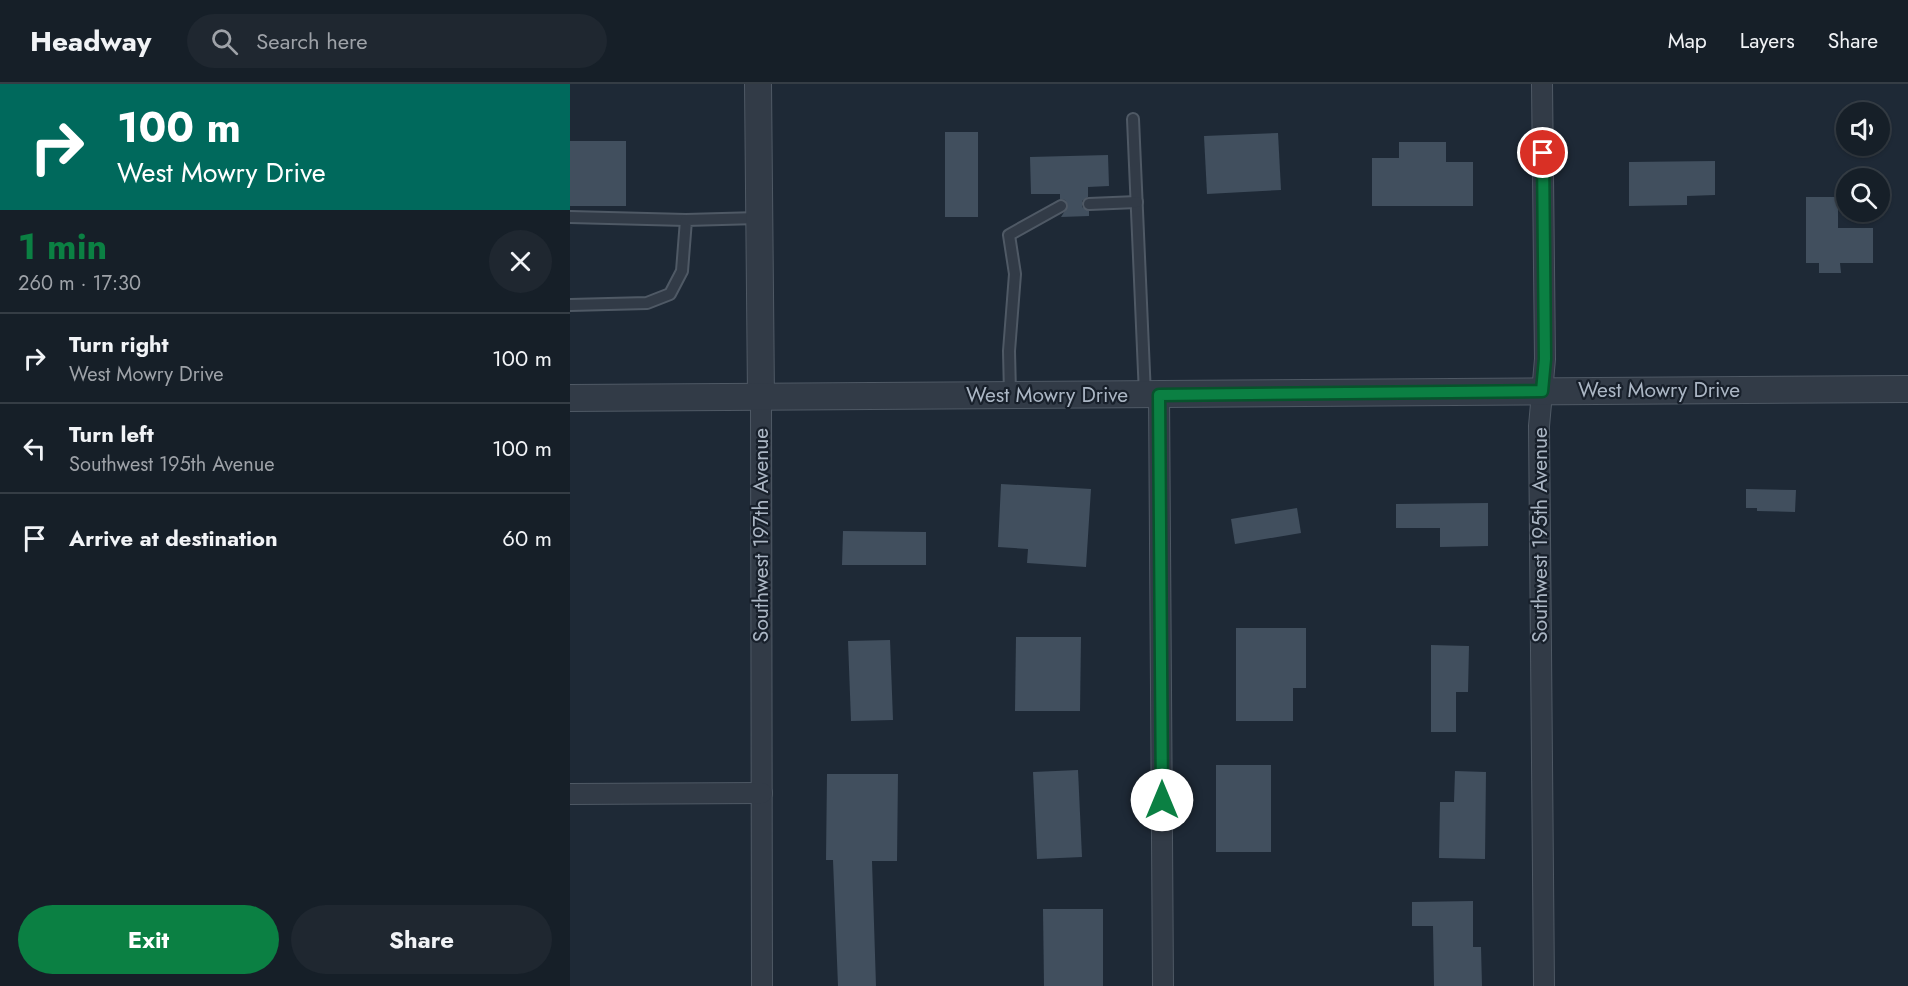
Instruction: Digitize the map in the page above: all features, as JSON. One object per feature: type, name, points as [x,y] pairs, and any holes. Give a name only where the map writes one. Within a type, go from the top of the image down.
[{"type":"street","name":"Southwest 197th Avenue","points":[[758,84],[762,986]]},
{"type":"street","name":"Southwest 195th Avenue","points":[[1542,84],[1545,359],[1539,426],[1544,986]]},
{"type":"street","name":"West Mowry Drive","points":[[570,398],[1908,389]]},
{"type":"street","points":[[1152,395],[1162,986]]},
{"type":"street","points":[[570,794],[762,793]]},
{"type":"lane","points":[[1133,119],[1152,395]]},
{"type":"lane","points":[[1089,204],[1137,202]]},
{"type":"lane","points":[[1010,394],[1009,351],[1016,274],[1009,235],[1060,206]]},
{"type":"lane","points":[[570,217],[686,220],[758,218]]},
{"type":"lane","points":[[570,305],[647,303],[670,294],[682,271],[686,220]]},
{"type":"building","points":[[945,132],[978,132],[978,217],[945,217]]},
{"type":"building","points":[[1278,133],[1281,190],[1207,194],[1204,136]]},
{"type":"building","points":[[570,141],[626,141],[626,206],[570,206]]},
{"type":"building","points":[[1399,142],[1446,142],[1446,162],[1473,162],[1473,206],[1372,206],[1372,158],[1399,158]]},
{"type":"building","points":[[1108,155],[1109,186],[1088,187],[1088,197],[1082,201],[1082,207],[1089,211],[1089,216],[1061,217],[1068,206],[1065,200],[1060,199],[1060,194],[1031,194],[1030,157]]},
{"type":"building","points":[[1715,161],[1715,195],[1687,196],[1687,205],[1629,206],[1629,162]]},
{"type":"building","points":[[1806,197],[1836,197],[1838,228],[1873,228],[1873,263],[1840,263],[1841,273],[1819,273],[1819,263],[1806,263]]},
{"type":"building","points":[[1001,484],[1091,489],[1086,567],[1027,563],[1028,549],[998,547]]},
{"type":"building","points":[[1746,489],[1796,490],[1795,512],[1757,511],[1757,508],[1746,508]]},
{"type":"building","points":[[1488,503],[1488,546],[1440,547],[1440,528],[1396,528],[1396,504]]},
{"type":"building","points":[[1297,508],[1301,533],[1235,544],[1231,519]]},
{"type":"building","points":[[843,531],[926,532],[926,565],[842,565]]},
{"type":"building","points":[[1236,628],[1306,628],[1306,688],[1293,688],[1293,721],[1236,721]]},
{"type":"building","points":[[1016,637],[1081,637],[1080,711],[1015,711]]},
{"type":"building","points":[[890,640],[893,720],[851,721],[848,641]]},
{"type":"building","points":[[1431,645],[1469,646],[1468,692],[1456,692],[1456,732],[1431,732]]},
{"type":"building","points":[[1216,765],[1271,765],[1271,852],[1216,852]]},
{"type":"building","points":[[1078,770],[1082,857],[1037,859],[1033,772]]},
{"type":"building","points":[[1455,771],[1486,772],[1485,859],[1439,858],[1440,802],[1454,802]]},
{"type":"building","points":[[827,774],[898,774],[897,861],[872,861],[876,986],[838,986],[833,860],[826,860]]},
{"type":"building","points":[[1473,901],[1473,947],[1481,947],[1482,986],[1434,986],[1433,926],[1412,926],[1412,902]]},
{"type":"building","points":[[1043,909],[1103,909],[1103,986],[1044,986]]},
{"type":"route","points":[[1162,800],[1159,395],[1542,391],[1545,359],[1543,153]]}]
